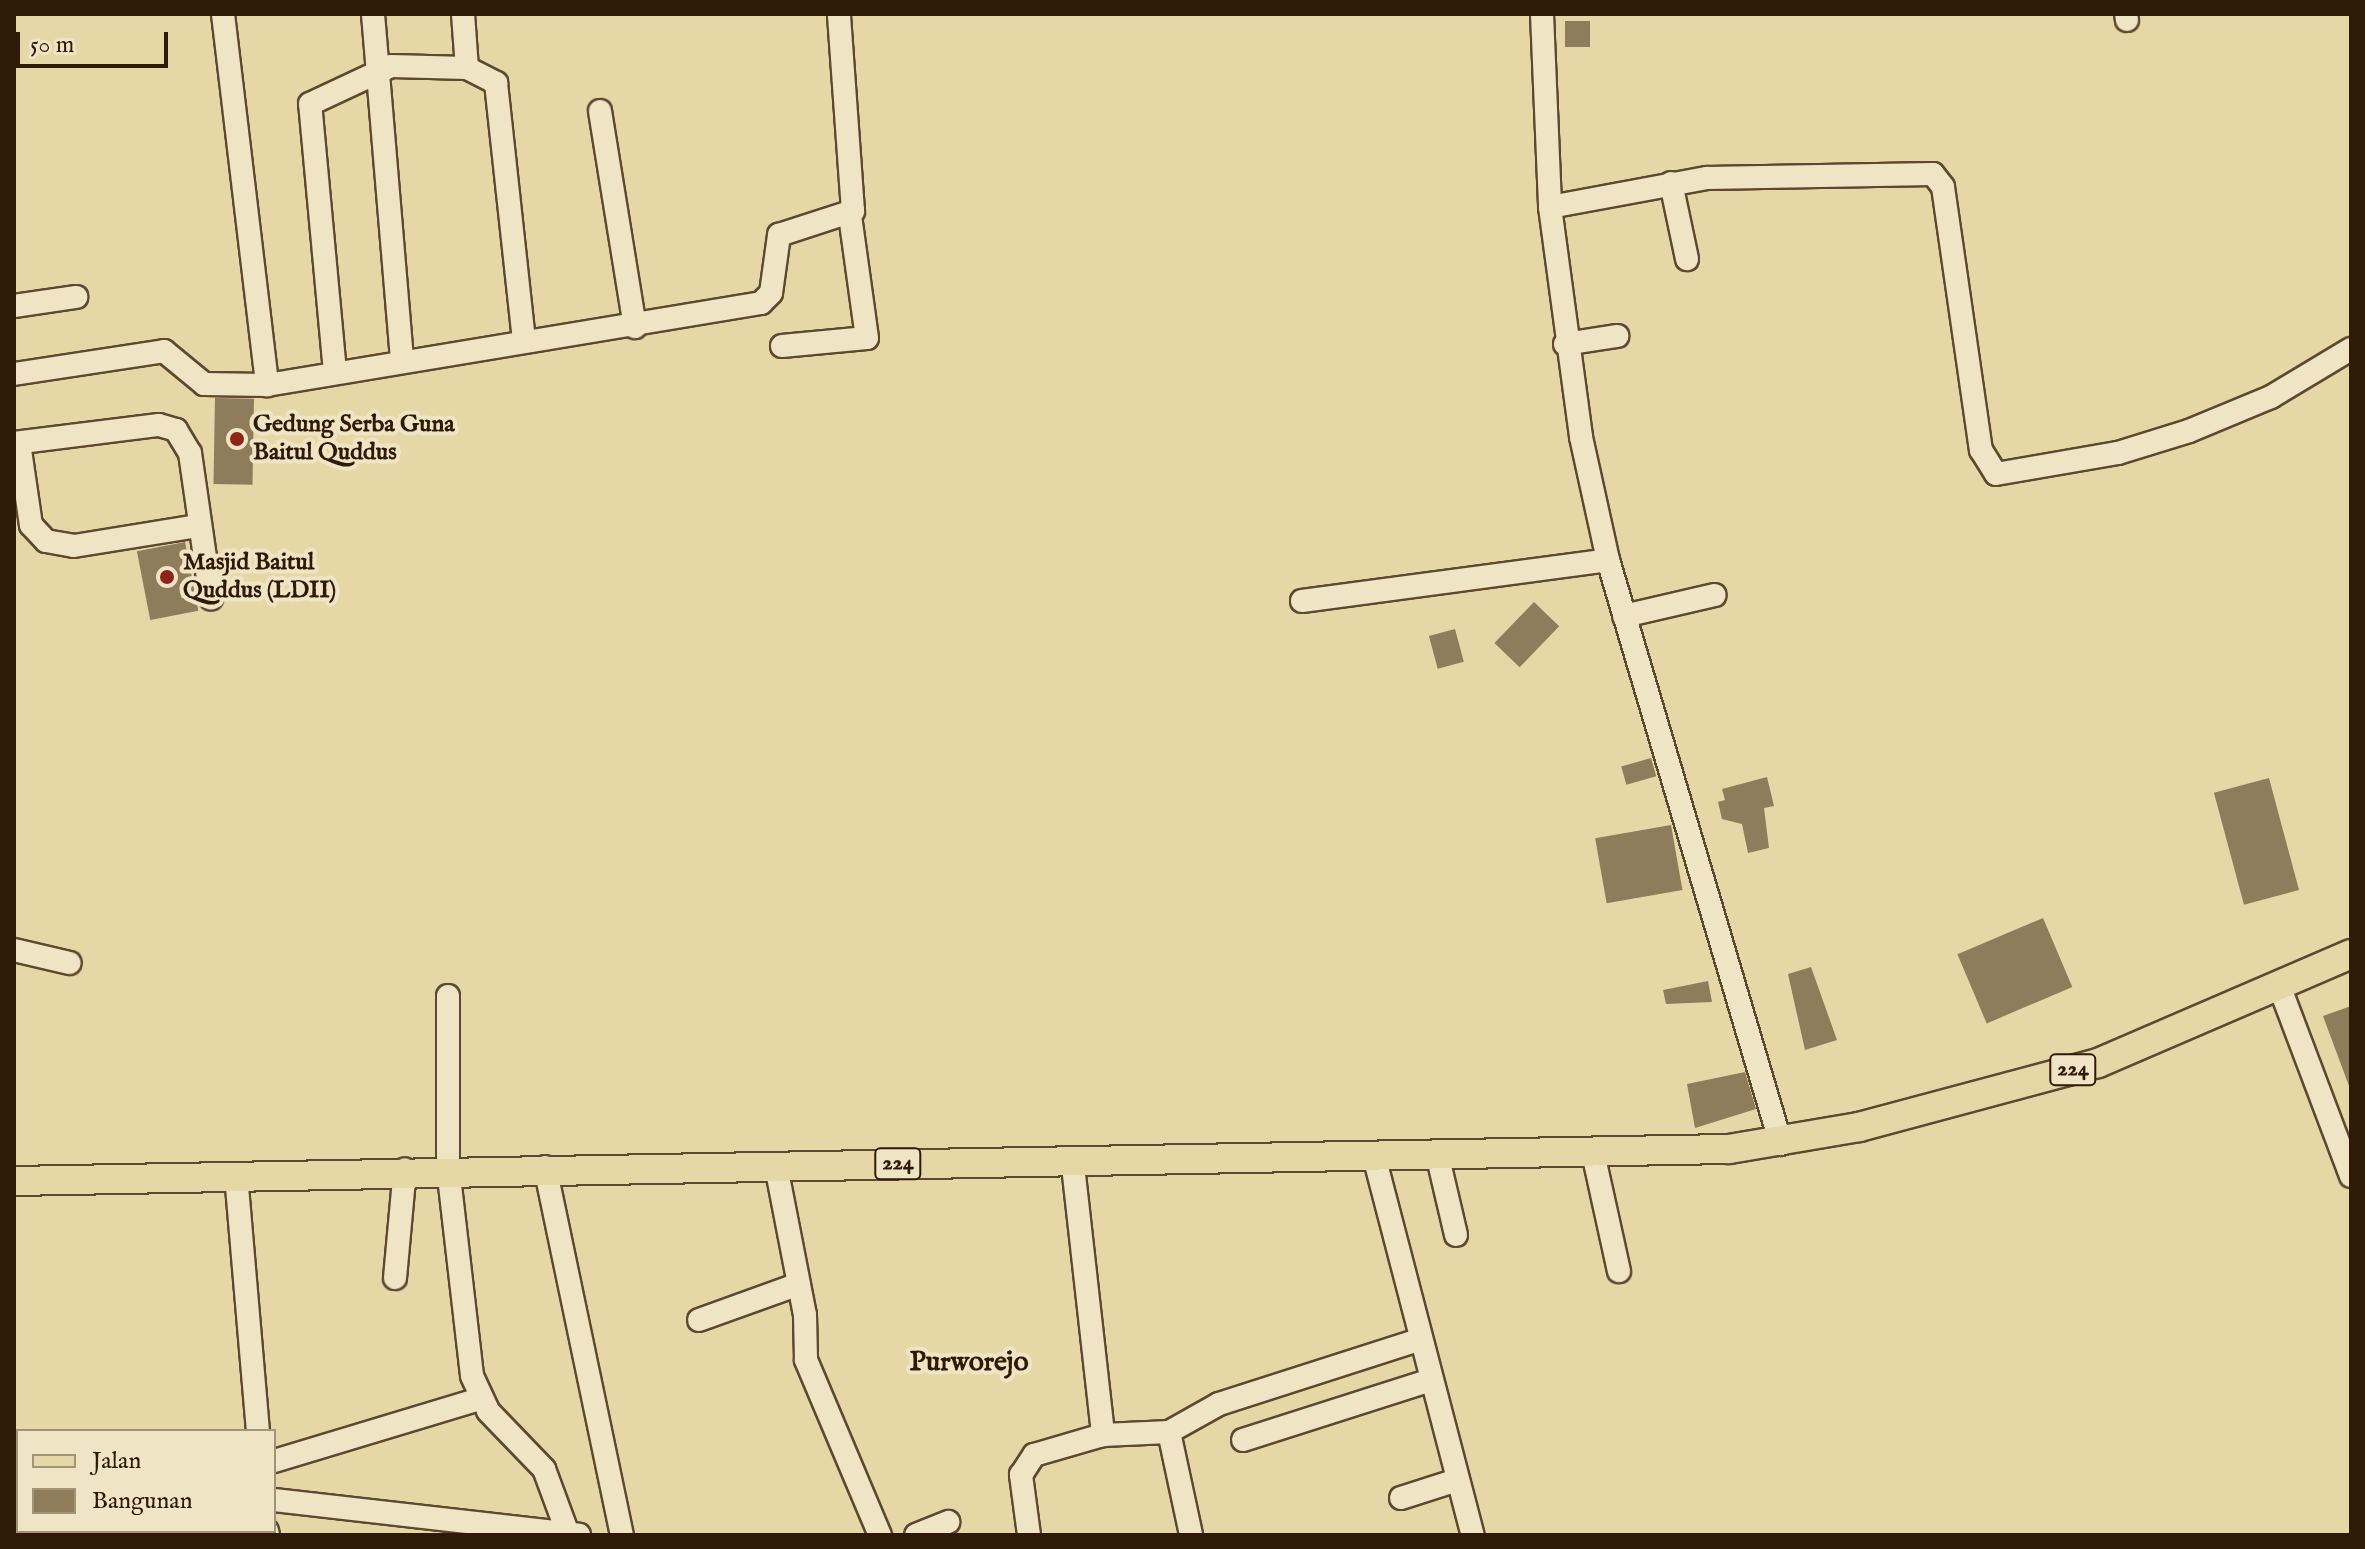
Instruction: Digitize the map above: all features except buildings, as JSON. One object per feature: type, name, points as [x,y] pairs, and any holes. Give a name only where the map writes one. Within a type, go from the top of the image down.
[{"type":"main road","name":"224","points":[[14,1181],[448,1168],[1073,1166],[1375,1160],[1781,1144],[2098,1063],[2280,988],[2351,954]]},
{"type":"street","points":[[223,14],[267,385]]},
{"type":"street","points":[[373,14],[381,69],[402,362]]},
{"type":"street","points":[[463,14],[467,68]]},
{"type":"street","points":[[782,346],[867,338],[850,216],[855,194],[839,14]]},
{"type":"street","points":[[1542,14],[1550,207],[1565,344],[1608,560],[1781,1144]]},
{"type":"street","points":[[335,372],[310,104],[381,69],[467,68],[491,77],[499,89],[524,341]]},
{"type":"street","points":[[600,111],[635,327]]},
{"type":"street","points":[[1550,207],[1671,183],[1937,176],[1981,450],[1996,474],[2118,453],[2189,431],[2271,397],[2351,349]]},
{"type":"street","points":[[1671,183],[1687,259]]},
{"type":"street","points":[[14,374],[164,351],[204,384],[267,385],[524,341],[635,327],[761,303],[771,293],[779,235],[793,225],[850,216]]},
{"type":"street","points":[[14,306],[76,297]]},
{"type":"street","points":[[1565,344],[1617,336]]},
{"type":"street","points":[[198,526],[74,546],[46,541],[31,525],[17,443],[170,426],[190,453],[198,526],[211,598]]},
{"type":"street","points":[[1302,601],[1608,560]]},
{"type":"street","points":[[1624,616],[1715,595]]},
{"type":"street","points":[[14,950],[70,963]]},
{"type":"street","points":[[2280,988],[2351,1176]]},
{"type":"street","points":[[276,1500],[479,1530],[575,1534],[539,1461],[480,1399],[448,1168],[448,996]]},
{"type":"street","points":[[1593,1153],[1619,1271]]},
{"type":"street","points":[[1438,1158],[1456,1235]]},
{"type":"street","points":[[1375,1160],[1428,1381],[1473,1535]]},
{"type":"street","points":[[776,1166],[799,1284],[806,1360],[880,1535]]},
{"type":"street","points":[[1073,1166],[1103,1435]]},
{"type":"street","points":[[545,1167],[622,1535]]},
{"type":"street","points":[[395,1278],[405,1169]]},
{"type":"street","points":[[236,1175],[258,1429]]},
{"type":"street","points":[[699,1320],[799,1284]]},
{"type":"street","points":[[1029,1535],[1025,1464],[1041,1452],[1103,1435],[1169,1432],[1219,1404],[1418,1340]]},
{"type":"street","points":[[1243,1440],[1428,1381]]},
{"type":"street","points":[[276,1460],[480,1399]]},
{"type":"street","points":[[1169,1432],[1191,1535]]},
{"type":"street","points":[[1401,1498],[1457,1480]]},
{"type":"street","points":[[916,1535],[949,1522]]},
{"type":"place","name":"Gedung Serba Guna Baitul Quddus","points":[[237,439]]},
{"type":"place","name":"Masjid Baitul Quddus (LDII)","points":[[167,577]]},
{"type":"district","name":"Purworejo","points":[[969,1363]]}]
